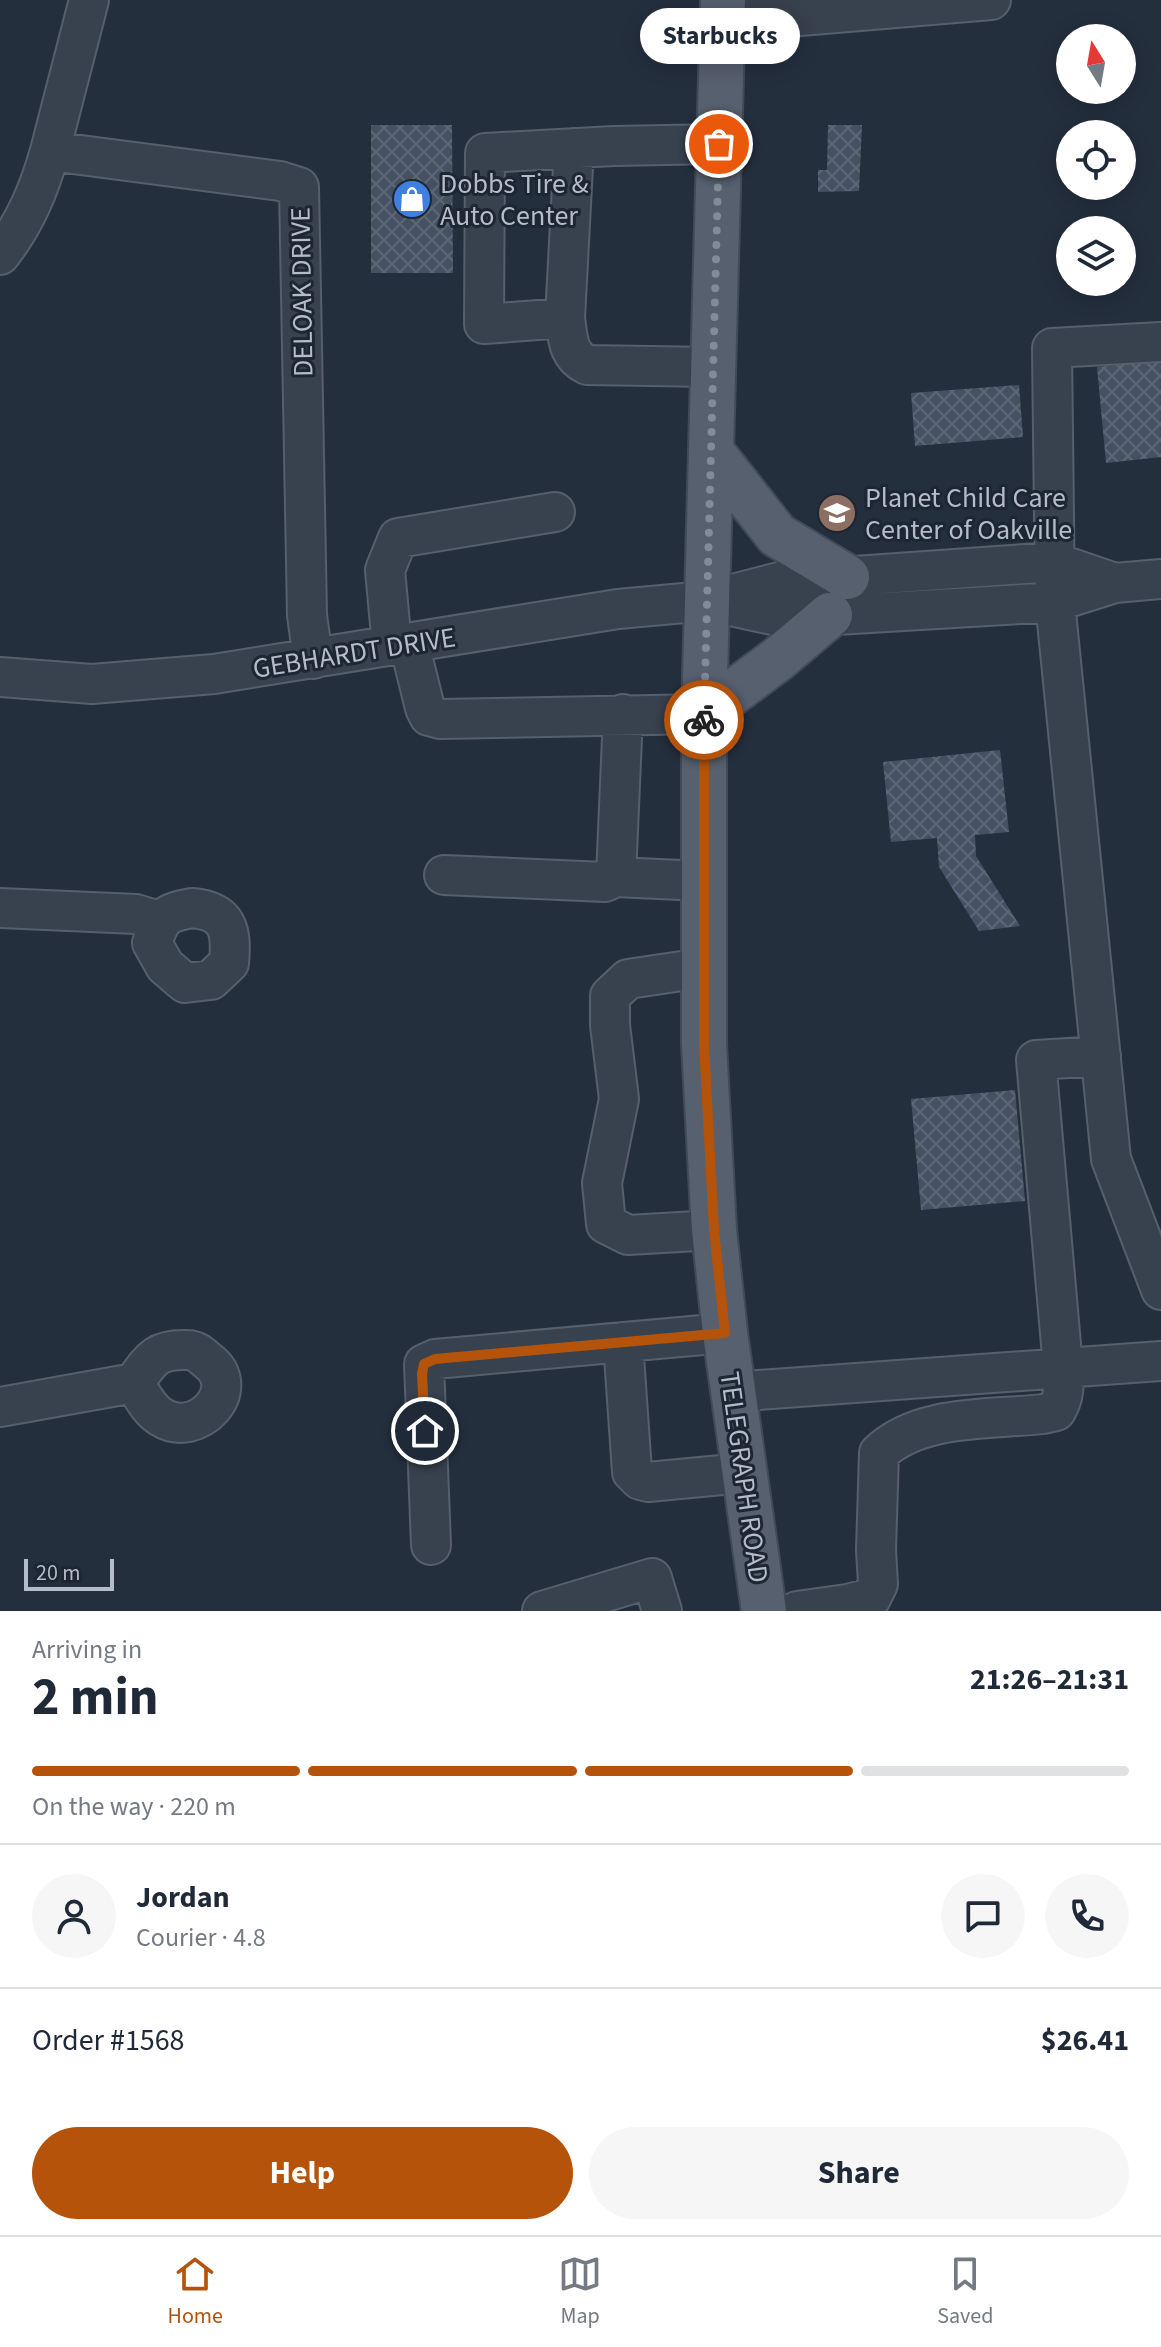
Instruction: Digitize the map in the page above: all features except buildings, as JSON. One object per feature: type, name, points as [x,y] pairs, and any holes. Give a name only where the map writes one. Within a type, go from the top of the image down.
[{"type":"main road","name":"TELEGRAPH ROAD","points":[[723,7],[706,601],[702,968],[714,1230],[731,1392],[764,1611]]},
{"type":"main road","points":[[704,714],[778,659],[839,596],[777,535],[711,451]]},
{"type":"street","points":[[0,255],[18,232],[35,197],[89,0]]},
{"type":"street","points":[[723,7],[800,16],[991,0]]},
{"type":"street","points":[[565,318],[484,324],[485,153],[719,144]]},
{"type":"street","points":[[574,148],[565,318],[569,346],[575,359],[587,365],[713,367]]},
{"type":"street","name":"DELOAK DRIVE","points":[[50,151],[280,181],[299,187],[307,615],[313,659]]},
{"type":"street","points":[[1161,342],[1052,348],[1055,602],[1111,1159],[1161,1290]]},
{"type":"street","points":[[555,512],[398,538],[385,570],[400,644],[429,716],[440,719],[704,714]]},
{"type":"street","points":[[839,596],[1054,562],[1115,583]]},
{"type":"street","points":[[839,596],[1055,602],[1115,583],[1161,579]]},
{"type":"street","name":"GEBHARDT DRIVE","points":[[0,677],[92,684],[163,680],[618,609],[706,601],[783,581],[839,596]]},
{"type":"street","points":[[616,877],[623,714]]},
{"type":"street","points":[[444,875],[605,882],[616,877],[702,881]]},
{"type":"street","points":[[0,908],[136,914],[159,921]]},
{"type":"street","points":[[702,968],[628,979],[610,996],[610,1025],[619,1099],[602,1183],[606,1224],[628,1235],[714,1230]]},
{"type":"street","points":[[797,1611],[871,1598],[878,1584],[879,1453],[892,1441],[941,1424],[1056,1411],[1064,1394],[1063,1367],[1036,1060],[1101,1056]]},
{"type":"street","points":[[431,1545],[424,1364],[435,1359],[725,1333]]},
{"type":"street","points":[[623,1342],[632,1472],[640,1480],[648,1482],[743,1473]]},
{"type":"street","points":[[731,1392],[1161,1361]]},
{"type":"street","points":[[0,1407],[134,1383]]},
{"type":"street","points":[[542,1611],[652,1578],[662,1611]]},
{"type":"way so far","points":[[704,720],[719,144]]},
{"type":"place","name":"Starbucks","points":[[719,144]]},
{"type":"place","name":"Dobbs Tire & Auto Center","points":[[412,199]]},
{"type":"place","name":"Planet Child Care Center of Oakville","points":[[837,513]]},
{"type":"route","points":[[425,1431],[422,1374],[424,1364],[435,1359],[725,1333],[714,1230],[704,1044],[704,720]]}]
